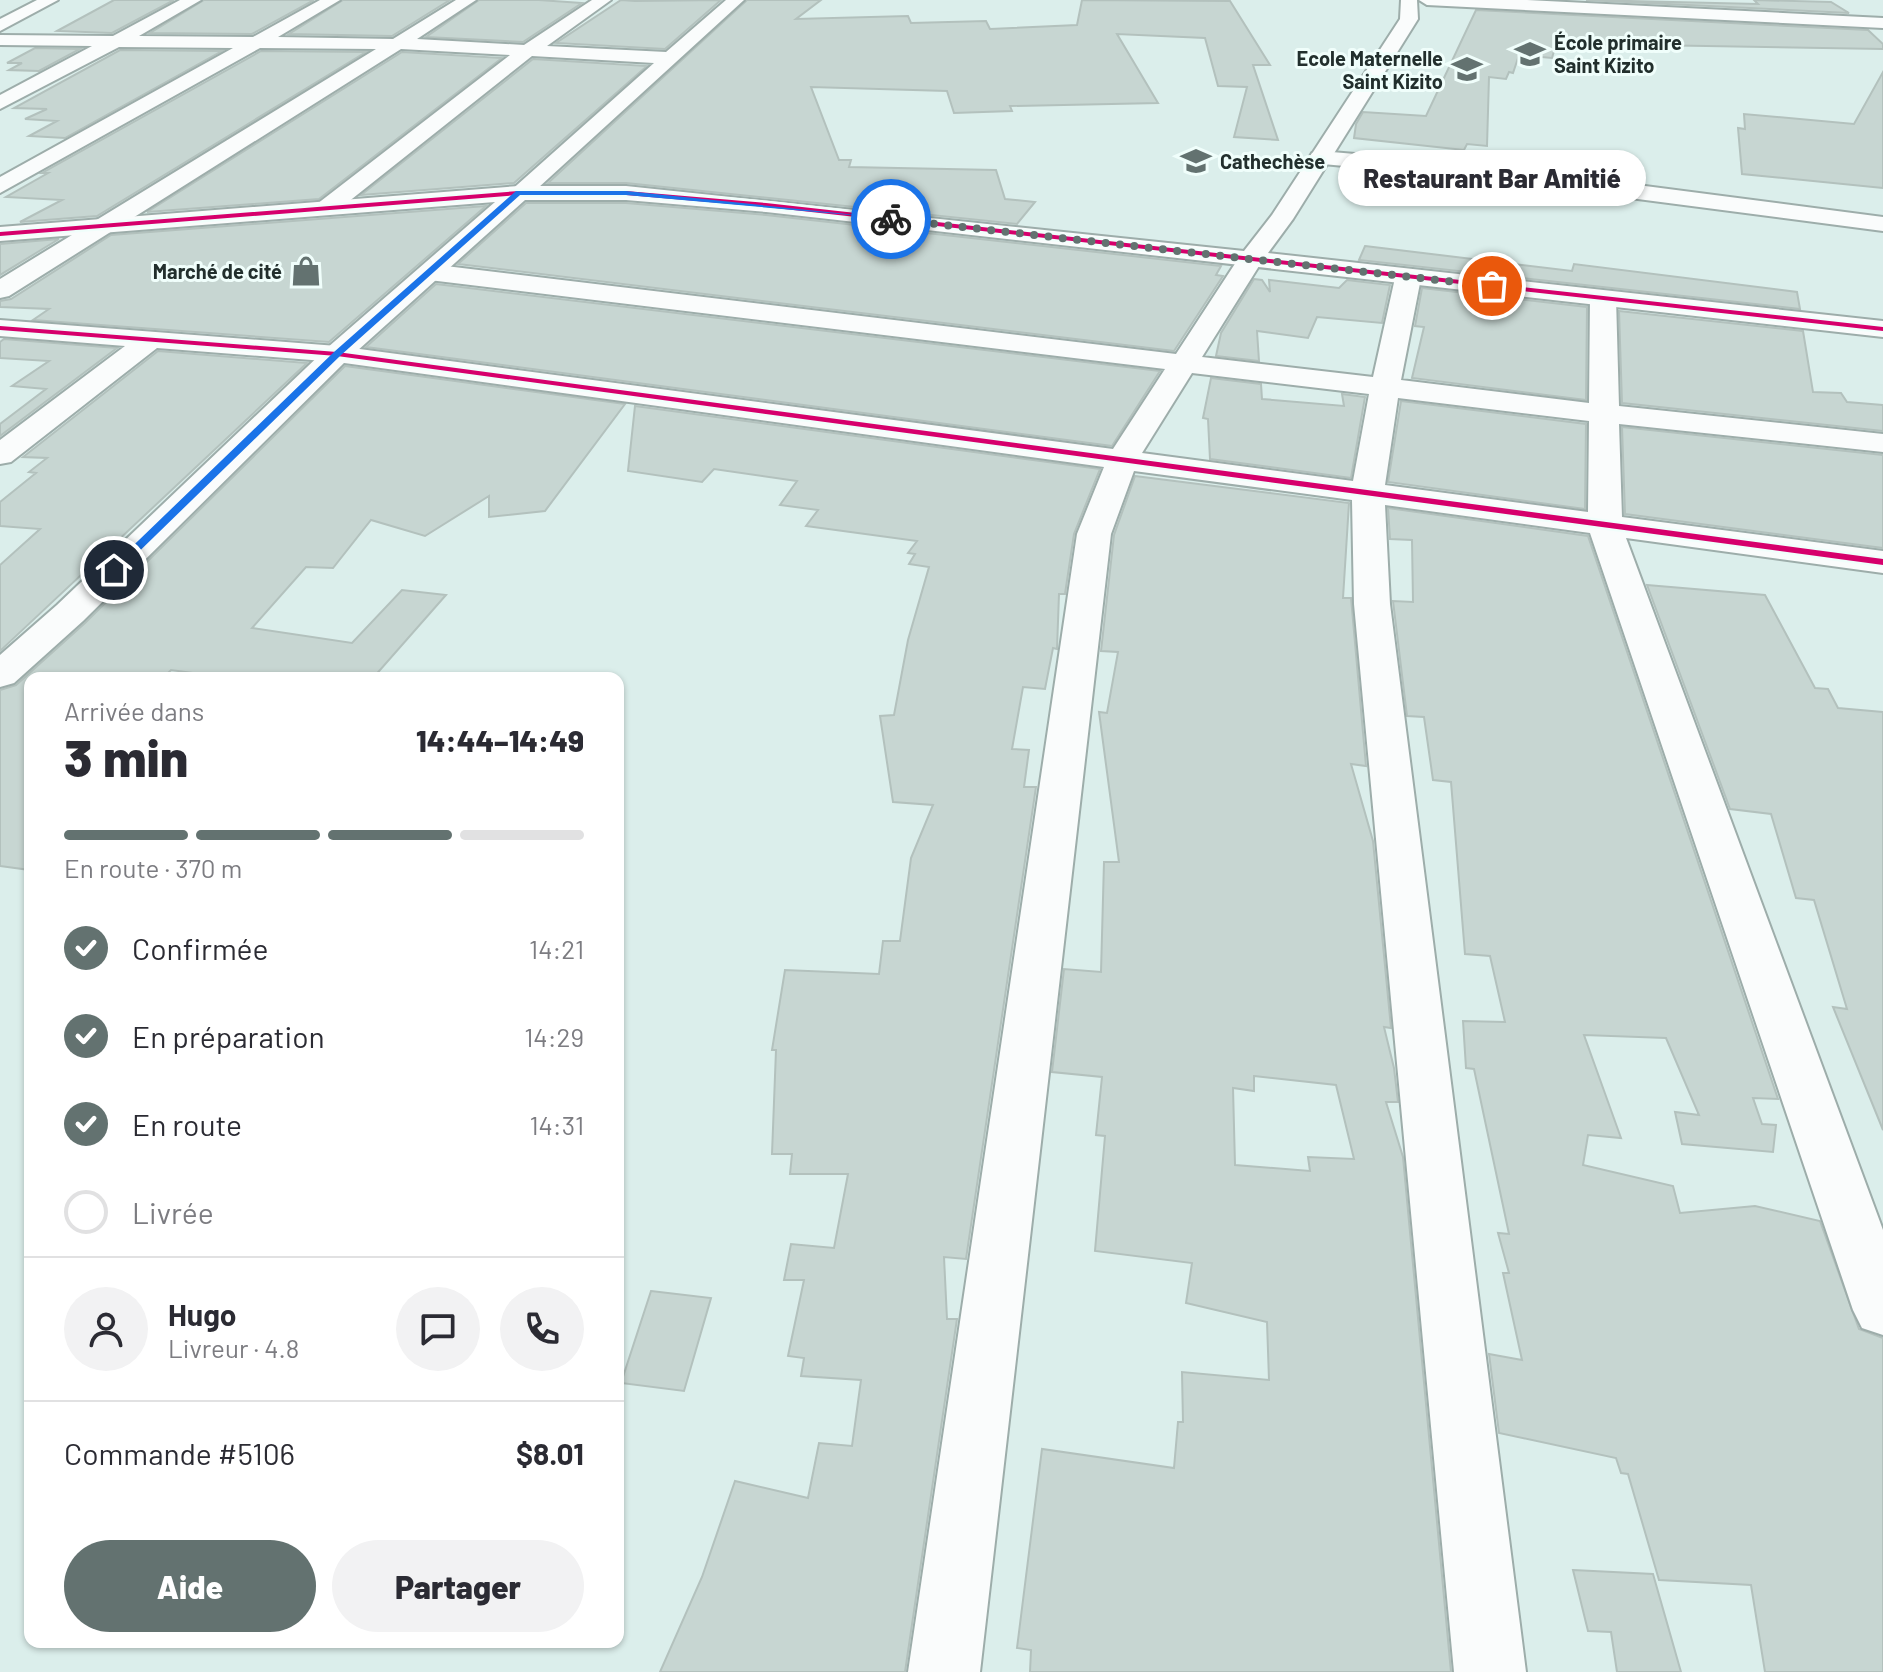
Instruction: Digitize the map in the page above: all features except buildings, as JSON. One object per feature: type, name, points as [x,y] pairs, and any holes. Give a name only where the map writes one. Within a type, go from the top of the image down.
[{"type":"street","points":[[0,26],[50,0]]},
{"type":"street","points":[[0,103],[193,0]]},
{"type":"street","points":[[0,186],[332,0]]},
{"type":"street","points":[[0,290],[468,0]]},
{"type":"street","points":[[325,209],[527,51],[603,0]]},
{"type":"street","points":[[0,675],[70,613],[337,354],[673,58],[723,8],[736,0]]},
{"type":"street","points":[[944,1672],[1094,534],[1122,460],[1409,19],[1409,0]]},
{"type":"street","points":[[1427,0],[1883,23]]},
{"type":"street","points":[[1749,15],[1883,14]]},
{"type":"street","points":[[0,40],[400,44],[673,58]]},
{"type":"street","points":[[1315,166],[1550,181],[1883,224]]},
{"type":"street","points":[[0,234],[519,193],[626,193],[766,205],[1883,329]]},
{"type":"street","points":[[429,272],[1606,414],[1883,443]]},
{"type":"street","points":[[1408,278],[1371,455],[1368,494],[1372,604],[1490,1672]]},
{"type":"street","points":[[1603,298],[1605,526],[1883,1310]]},
{"type":"street","points":[[0,328],[337,354],[1883,562]]},
{"type":"street","points":[[0,455],[149,341]]},
{"type":"cycle path","points":[[0,234],[519,193],[626,193],[766,205],[1883,329]]},
{"type":"cycle path","points":[[0,328],[337,354],[1883,562]]},
{"type":"way so far","points":[[891,219],[1492,286]]},
{"type":"place","name":"École primaire Saint Kizito","points":[[1530,54]]},
{"type":"place","name":"Ecole Maternelle Saint Kizito","points":[[1467,69]]},
{"type":"place","name":"Cathechèse","points":[[1196,161]]},
{"type":"place","name":"Marché de cité","points":[[306,271]]},
{"type":"place","name":"Restaurant Bar Amitié","points":[[1492,286]]},
{"type":"route","points":[[114,570],[337,354],[519,193],[626,193],[891,219]]}]
